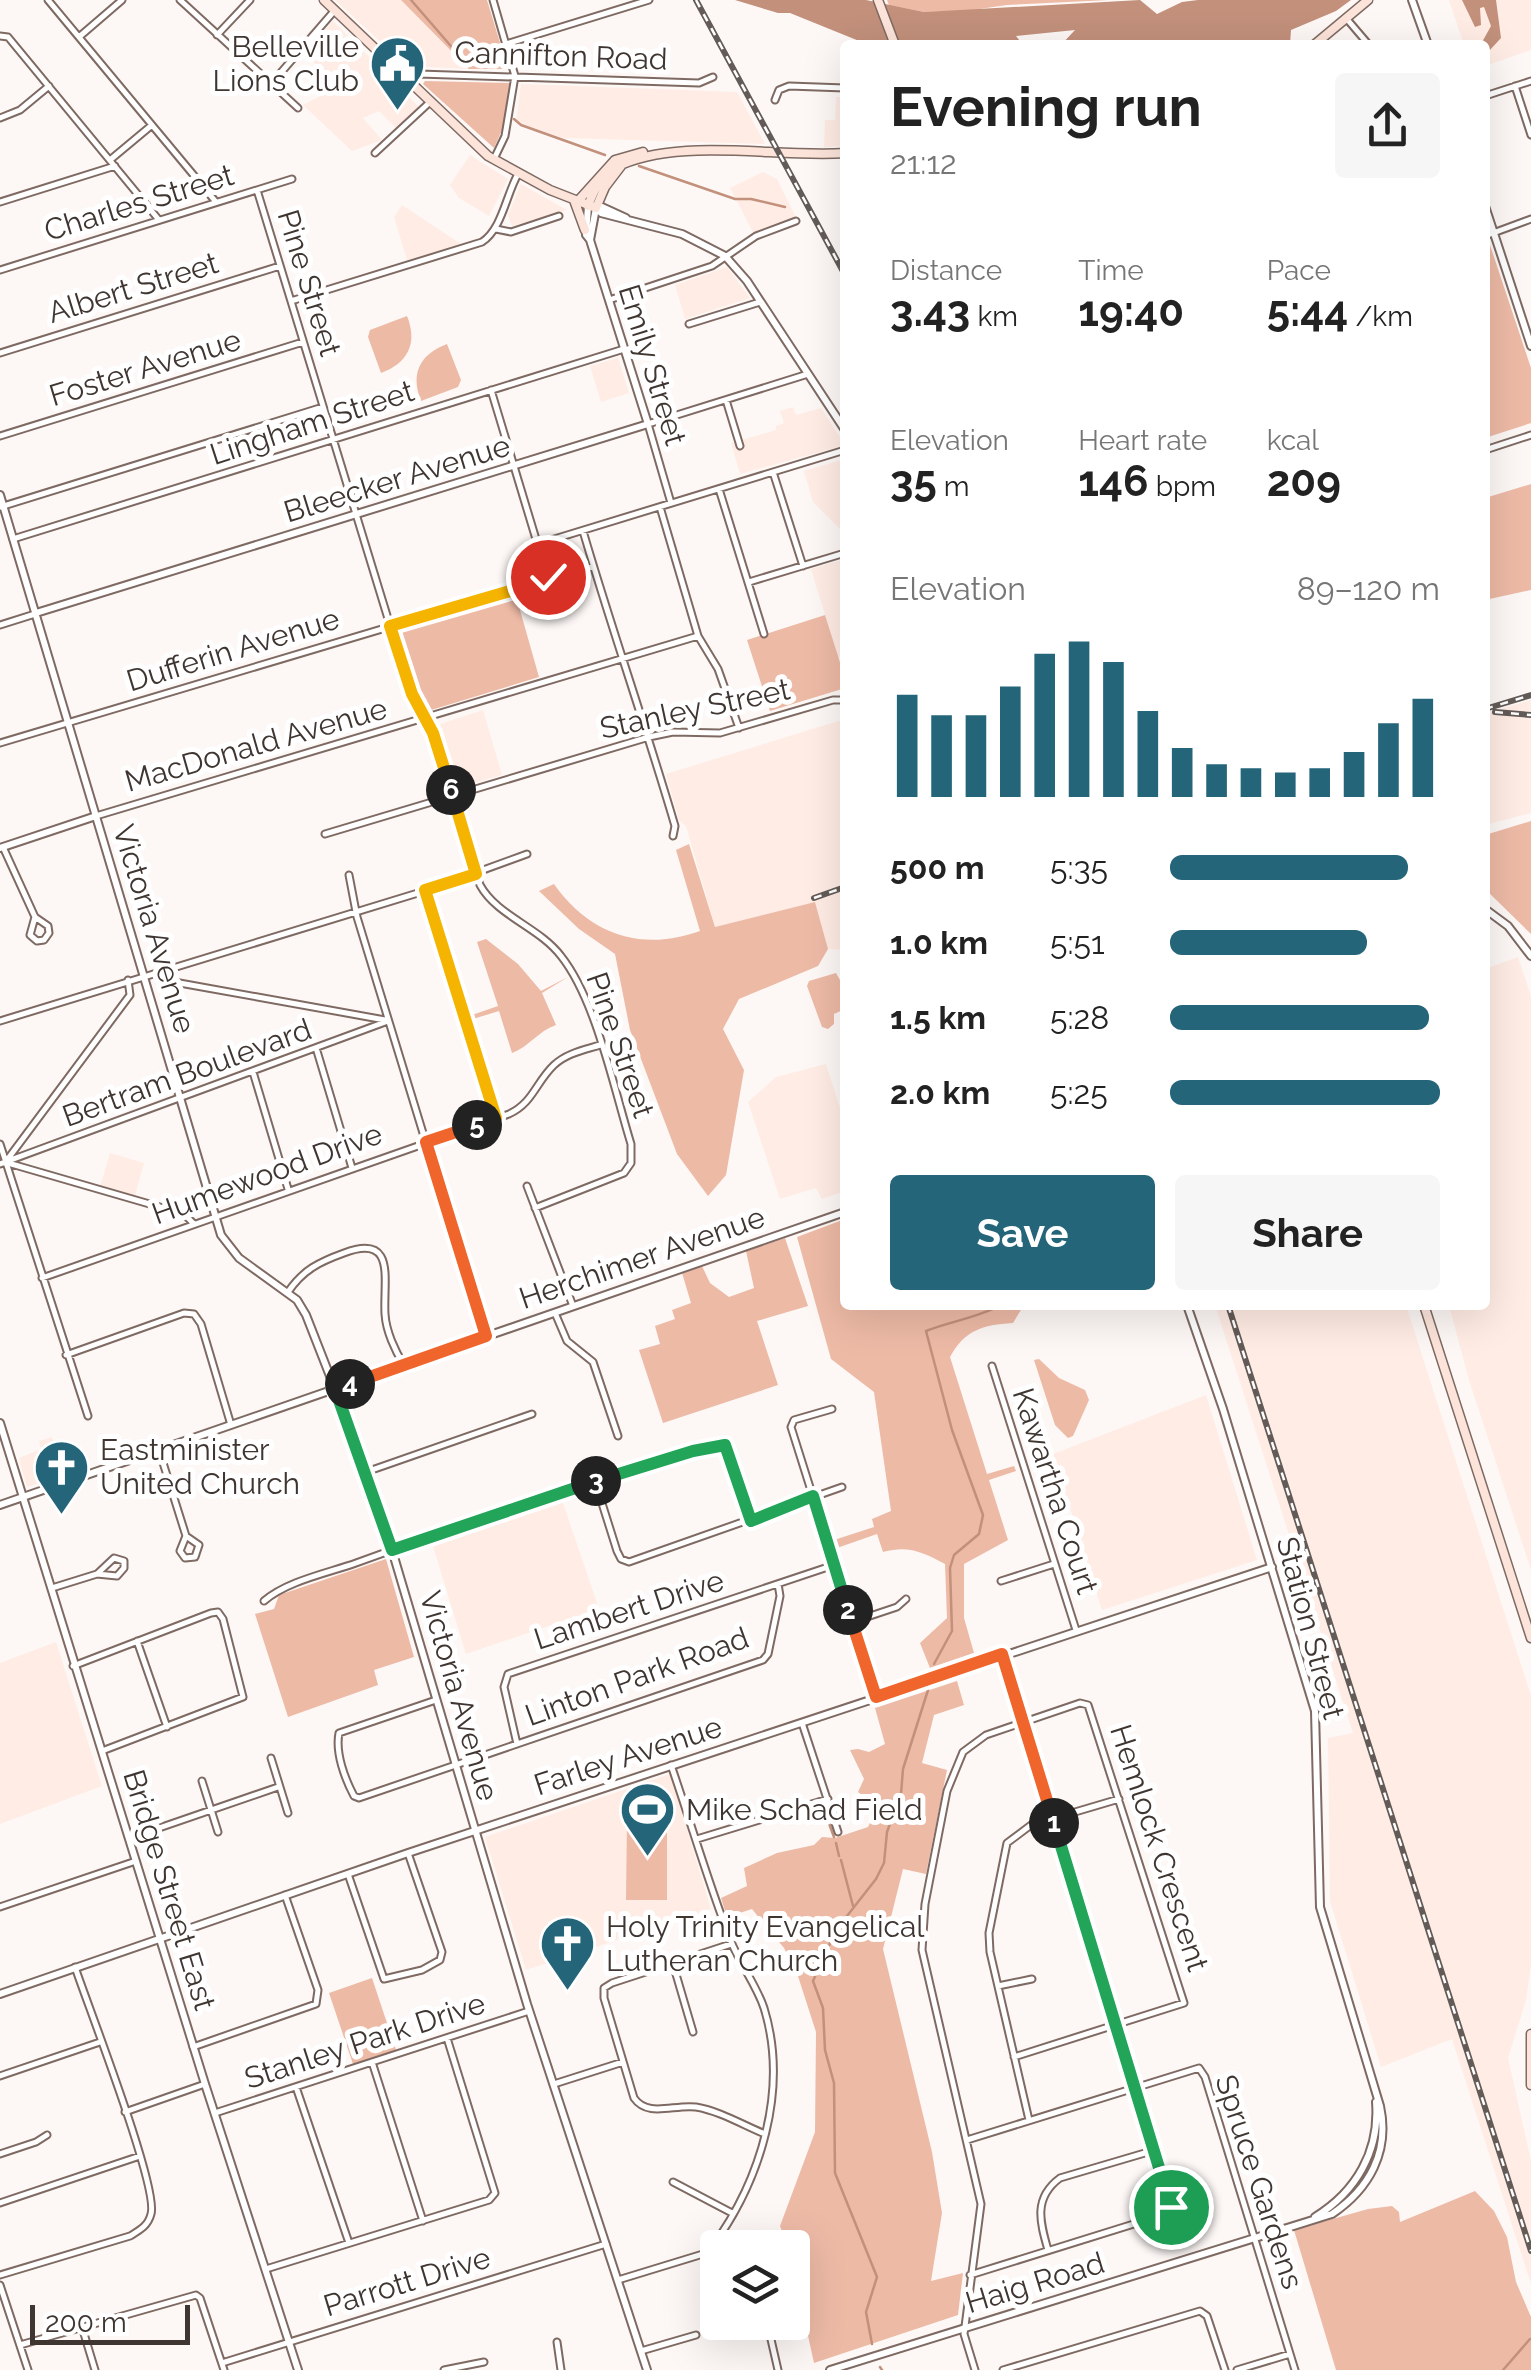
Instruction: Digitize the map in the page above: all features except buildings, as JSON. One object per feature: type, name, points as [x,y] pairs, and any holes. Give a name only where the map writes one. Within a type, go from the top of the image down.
[{"type":"main road","points":[[324,0],[494,160],[576,201],[592,207],[605,175],[642,155],[662,152]]},
{"type":"main road","points":[[1320,40],[1368,0]]},
{"type":"main road","points":[[878,1],[894,40]]},
{"type":"main road","points":[[576,201],[614,160],[636,152],[840,153]]},
{"type":"main road","points":[[576,201],[585,230]]},
{"type":"main road","points":[[1426,1310],[1531,1638]]},
{"type":"main road","points":[[1531,2034],[1531,2085]]},
{"type":"street","points":[[48,0],[216,202]]},
{"type":"street","points":[[79,38],[122,0]]},
{"type":"street","points":[[180,0],[298,108]]},
{"type":"street","points":[[217,35],[250,0]]},
{"type":"street","points":[[492,0],[515,76],[505,136],[494,160]]},
{"type":"street","points":[[506,44],[648,0]]},
{"type":"street","points":[[1412,0],[1426,40]]},
{"type":"street","points":[[271,84],[335,10]]},
{"type":"street","points":[[1346,18],[1364,40]]},
{"type":"street","points":[[2,36],[49,86],[158,220]]},
{"type":"street","name":"Cannifton Road","points":[[407,80],[419,74],[699,82],[713,77]]},
{"type":"street","points":[[1490,94],[1531,81]]},
{"type":"street","points":[[0,118],[20,110],[49,86]]},
{"type":"street","points":[[775,100],[780,90],[788,86],[840,88]]},
{"type":"street","points":[[1515,86],[1531,135]]},
{"type":"street","points":[[375,153],[430,102]]},
{"type":"street","points":[[0,202],[113,163],[152,125]]},
{"type":"street","points":[[291,301],[482,242],[496,228],[518,174]]},
{"type":"street","name":"Charles Street","points":[[0,270],[292,178]]},
{"type":"street","name":"Pine Street","points":[[257,190],[390,626],[412,694],[438,745],[476,874],[490,900],[542,936],[568,965],[582,990],[631,1144],[630,1163],[619,1176],[535,1208]]},
{"type":"street","points":[[585,230],[592,207],[601,214],[700,240],[725,256],[840,422]]},
{"type":"street","name":"Emily Street","points":[[590,240],[592,207]]},
{"type":"street","points":[[496,228],[511,232],[559,216]]},
{"type":"street","points":[[1490,234],[1531,220]]},
{"type":"street","points":[[608,300],[712,266],[756,236],[796,221]]},
{"type":"street","points":[[1490,221],[1531,346]]},
{"type":"street","name":"Emily Street","points":[[585,230],[671,503]]},
{"type":"street","name":"Albert Street","points":[[0,353],[280,266]]},
{"type":"street","points":[[689,324],[760,302]]},
{"type":"street","name":"Foster Avenue","points":[[0,436],[304,342]]},
{"type":"street","name":"Lingham Street","points":[[13,539],[624,349]]},
{"type":"street","name":"Bleecker Avenue","points":[[0,625],[808,374]]},
{"type":"street","points":[[491,390],[548,580]]},
{"type":"street","points":[[726,400],[740,446]]},
{"type":"street","points":[[2,507],[323,407]]},
{"type":"street","points":[[1490,448],[1531,435]]},
{"type":"street","points":[[538,544],[840,452]]},
{"type":"street","points":[[773,472],[804,566]]},
{"type":"street","points":[[719,488],[764,634]]},
{"type":"street","name":"Victoria Avenue","points":[[0,495],[216,1217],[225,1242],[239,1258],[288,1292],[306,1315],[335,1389],[392,1550],[529,2011],[648,2370]]},
{"type":"street","points":[[660,506],[698,636],[718,669],[738,728]]},
{"type":"street","points":[[583,531],[649,737],[675,826],[673,836]]},
{"type":"street","points":[[749,582],[840,555]]},
{"type":"street","name":"Dufferin Avenue","points":[[0,743],[594,566]]},
{"type":"street","name":"MacDonald Avenue","points":[[1,848],[698,636]]},
{"type":"street","name":"Stanley Street","points":[[325,834],[649,737],[673,732],[720,733],[840,700]]},
{"type":"street","points":[[1,848],[35,917],[48,926],[44,940],[36,941],[30,935],[35,917]]},
{"type":"street","points":[[0,1021],[476,874],[527,854]]},
{"type":"street","points":[[349,874],[388,1021],[486,1336]]},
{"type":"street","points":[[425,890],[496,1118]]},
{"type":"street","points":[[1490,913],[1508,926],[1531,956]]},
{"type":"street","points":[[164,971],[174,982],[388,1021]]},
{"type":"street","points":[[3,1164],[130,995],[128,980]]},
{"type":"street","name":"Bertram Boulevard","points":[[3,1164],[388,1021]]},
{"type":"street","name":"Humewood Drive","points":[[42,1278],[516,1111],[528,1102],[549,1070],[565,1057],[600,1045]]},
{"type":"street","points":[[317,1050],[352,1168]]},
{"type":"street","points":[[253,1072],[289,1190]]},
{"type":"street","points":[[0,1144],[3,1164],[88,1416]]},
{"type":"street","points":[[3,1164],[184,1214],[194,1224]]},
{"type":"street","points":[[526,1186],[574,1306]]},
{"type":"street","name":"Herchimer Avenue","points":[[0,1505],[840,1214]]},
{"type":"street","points":[[288,1292],[298,1276],[319,1262],[358,1248],[369,1246],[377,1250],[386,1274],[388,1330],[404,1365]]},
{"type":"street","name":"Station Street","points":[[1189,1310],[1224,1409],[1315,1711],[1320,1907],[1384,2122],[1384,2139],[1359,2193],[1332,2214],[1253,2239]]},
{"type":"street","points":[[555,1312],[567,1342],[594,1362],[618,1436]]},
{"type":"street","points":[[66,1354],[184,1313],[194,1314],[231,1425]]},
{"type":"street","name":"Kawartha Court","points":[[992,1366],[1076,1630]]},
{"type":"street","points":[[832,1409],[791,1422],[876,1697]]},
{"type":"street","points":[[366,1472],[532,1414]]},
{"type":"street","name":"Bridge Street East","points":[[0,1422],[193,2047],[298,2370]]},
{"type":"street","points":[[264,1601],[281,1590],[595,1481],[725,1445],[751,1521]]},
{"type":"street","points":[[159,1450],[186,1536],[199,1545],[195,1557],[185,1558],[180,1551],[186,1536]]},
{"type":"street","points":[[595,1481],[617,1551],[621,1560],[628,1562],[842,1487]]},
{"type":"street","points":[[49,1588],[97,1574],[116,1576],[124,1568],[124,1561],[114,1558],[97,1574]]},
{"type":"street","points":[[1000,1581],[1054,1564]]},
{"type":"street","name":"Lambert Drive","points":[[517,1745],[504,1687],[508,1674],[834,1565]]},
{"type":"street","name":"Farley Avenue","points":[[0,1994],[670,1765],[1272,1567]]},
{"type":"street","name":"Linton Park Road","points":[[436,1700],[340,1733],[337,1740],[351,1792],[359,1798],[763,1660],[768,1654],[780,1596],[778,1584]]},
{"type":"street","points":[[852,1622],[897,1607],[906,1599]]},
{"type":"street","points":[[74,1666],[211,1613],[218,1612],[223,1619],[243,1697],[102,1751]]},
{"type":"street","points":[[138,1641],[167,1727]]},
{"type":"street","points":[[970,2274],[1168,2213],[1171,2207],[1002,1654]]},
{"type":"street","name":"Hemlock Crescent","points":[[1023,1723],[1080,1703],[1088,1704],[1184,2003],[1117,2027]]},
{"type":"street","points":[[802,1723],[838,1832]]},
{"type":"street","points":[[974,2370],[965,2328],[980,2204],[922,1950],[924,1918],[947,1791],[955,1767],[974,1742],[1023,1723]]},
{"type":"street","points":[[272,1758],[288,1814]]},
{"type":"street","points":[[670,1765],[731,1944],[757,1992],[772,2042],[774,2095],[766,2134],[724,2230]]},
{"type":"street","points":[[202,1780],[218,1832]]},
{"type":"street","points":[[129,1838],[278,1787]]},
{"type":"street","points":[[696,1840],[828,1798]]},
{"type":"street","points":[[1029,2120],[990,1933],[1008,1843],[1022,1829],[1118,1798]]},
{"type":"street","points":[[348,1874],[384,1979],[422,1970],[440,1960],[442,1952],[408,1854]]},
{"type":"street","points":[[0,1907],[136,1862]]},
{"type":"street","points":[[193,2047],[316,2004],[318,1990],[286,1895]]},
{"type":"street","points":[[731,1944],[612,1983],[604,1988],[604,1998],[640,2107],[696,2107],[766,2134]]},
{"type":"street","points":[[673,1964],[693,2032]]},
{"type":"street","points":[[0,2275],[114,2242],[143,2228],[151,2216],[152,2202],[140,2156],[75,1967]]},
{"type":"street","points":[[998,1986],[1032,1979]]},
{"type":"street","name":"Stanley Park Drive","points":[[215,2113],[529,2011]]},
{"type":"street","points":[[1014,2057],[1117,2027]]},
{"type":"street","points":[[266,2269],[489,2200],[495,2192],[447,2038]]},
{"type":"street","points":[[0,2076],[100,2042]]},
{"type":"street","points":[[372,2062],[423,2221]]},
{"type":"street","points":[[554,2084],[624,2062]]},
{"type":"street","name":"Spruce Gardens","points":[[966,2140],[1199,2068],[1205,2076],[1294,2370]]},
{"type":"street","points":[[125,2112],[205,2084]]},
{"type":"street","points":[[296,2086],[349,2243]]},
{"type":"street","points":[[0,2154],[47,2135]]},
{"type":"street","points":[[1048,2250],[1040,2210],[1052,2184],[1060,2178],[1154,2150]]},
{"type":"street","points":[[0,2203],[140,2156]]},
{"type":"street","points":[[673,2182],[733,2214]]},
{"type":"street","name":"Haig Road","points":[[830,2370],[1253,2239]]},
{"type":"street","name":"Parrott Drive","points":[[223,2367],[289,2342],[606,2244]]},
{"type":"street","points":[[618,2280],[700,2255]]},
{"type":"street","points":[[0,2285],[28,2370]]},
{"type":"street","points":[[20,2345],[196,2294],[223,2367]]},
{"type":"street","points":[[1003,2370],[1200,2311],[1207,2316],[1225,2370]]},
{"type":"street","points":[[82,2326],[96,2370]]},
{"type":"street","points":[[642,2351],[696,2335]]},
{"type":"street","points":[[771,2340],[778,2370]]},
{"type":"street","points":[[557,2342],[562,2370]]},
{"type":"street","points":[[1237,2370],[1290,2354]]},
{"type":"street","points":[[447,2370],[484,2362]]},
{"type":"shaded area","points":[[335,0],[401,0],[469,69],[407,66]]},
{"type":"shaded area","points":[[401,0],[487,0],[508,69],[469,69]]},
{"type":"shaded area","points":[[735,0],[866,0],[924,12],[1140,0],[1157,14],[1182,2],[1198,0],[1351,0],[1336,11],[1291,30],[1290,40],[1066,40],[1075,30],[1016,36],[1019,40],[857,40],[790,13]]},
{"type":"shaded area","points":[[887,0],[1109,0],[924,12],[889,5]]},
{"type":"shaded area","points":[[1449,0],[1531,0],[1531,50],[1490,64],[1490,40],[1462,40]]},
{"type":"shaded area","points":[[1462,0],[1496,0],[1501,38],[1490,50],[1490,40],[1483,40],[1491,26],[1484,7],[1480,8],[1481,25],[1475,27]]},
{"type":"shaded area","points":[[333,21],[419,107],[396,128],[379,111],[363,118],[382,140],[352,151],[303,105],[338,87],[319,63],[316,65],[304,53]]},
{"type":"shaded area","points":[[510,83],[502,130],[494,148],[423,84]]},
{"type":"shaded area","points":[[521,84],[737,92],[765,144],[563,138],[516,122]]},
{"type":"shaded area","points":[[836,97],[840,97],[840,146],[824,147],[825,120],[835,120]]},
{"type":"shaded area","points":[[470,155],[508,179],[489,216],[459,198],[450,185]]},
{"type":"shaded area","points":[[763,172],[777,179],[796,217],[754,234],[730,188]]},
{"type":"shaded area","points":[[521,184],[567,210],[512,226],[508,215]]},
{"type":"shaded area","points":[[402,205],[461,244],[407,260],[394,217]]},
{"type":"shaded area","points":[[1490,245],[1531,368],[1531,423],[1490,436]]},
{"type":"shaded area","points":[[727,267],[750,298],[685,319],[675,285]]},
{"type":"shaded area","points":[[407,316],[411,335],[408,351],[398,364],[381,373],[368,337],[370,330]]},
{"type":"shaded area","points":[[447,344],[461,380],[458,387],[421,401],[417,382],[420,366],[430,353]]},
{"type":"shaded area","points":[[618,358],[629,393],[601,402],[590,366]]},
{"type":"shaded area","points":[[793,407],[796,415],[821,408],[840,437],[840,446],[740,474],[731,443],[776,430],[776,426],[784,423],[780,411]]},
{"type":"shaded area","points":[[840,460],[840,529],[813,502],[804,471]]},
{"type":"shaded area","points":[[1531,484],[1531,590],[1490,599],[1490,496]]},
{"type":"shaded area","points":[[840,560],[840,656],[838,657],[811,569]]},
{"type":"shaded area","points":[[516,596],[539,677],[428,711],[418,697],[398,631]]},
{"type":"shaded area","points":[[825,615],[840,662],[840,690],[770,711],[747,640]]},
{"type":"shaded area","points":[[1531,700],[1531,813],[1490,824],[1490,712]]},
{"type":"shaded area","points":[[483,710],[502,775],[456,788],[437,725]]},
{"type":"shaded area","points":[[840,721],[840,950],[828,949],[815,902],[715,927],[686,826],[679,820],[666,774]]},
{"type":"shaded area","points":[[1531,821],[1531,934],[1490,894],[1490,833]]},
{"type":"shaded area","points":[[689,844],[715,927],[815,902],[828,949],[818,966],[739,999],[723,1029],[744,1070],[726,1175],[708,1196],[677,1154],[630,1030],[615,954],[579,929],[539,891],[554,884],[584,916],[601,927],[638,939],[658,940],[700,931],[676,850]]},
{"type":"shaded area","points":[[486,939],[518,964],[541,991],[568,977],[542,993],[556,1025],[512,1053],[499,1011],[473,1019],[472,1015],[498,1006],[477,942]]},
{"type":"shaded area","points":[[1518,957],[1531,996],[1531,1570],[1450,1310],[1490,1310],[1490,967]]},
{"type":"shaded area","points":[[836,973],[840,980],[840,1011],[834,1014],[834,1024],[828,1029],[822,1027],[807,986],[809,981]]},
{"type":"shaded area","points":[[826,1064],[840,1108],[840,1193],[822,1199],[816,1188],[780,1199],[748,1102],[776,1077]]},
{"type":"shaded area","points":[[110,1153],[144,1163],[135,1196],[100,1187]]},
{"type":"shaded area","points":[[840,1221],[840,1310],[1021,1310],[1013,1323],[976,1331],[950,1357],[987,1474],[1014,1466],[1016,1471],[989,1480],[1008,1540],[964,1564],[964,1618],[974,1653],[930,1668],[920,1643],[947,1618],[945,1564],[915,1551],[883,1552],[877,1534],[834,1549],[831,1541],[874,1527],[872,1519],[891,1511],[874,1392],[831,1359],[797,1237]]},
{"type":"shaded area","points":[[785,1238],[808,1306],[757,1321],[778,1385],[663,1423],[639,1350],[660,1344],[655,1326],[675,1319],[672,1310],[691,1303],[682,1273],[702,1266],[710,1283],[729,1297],[754,1288],[746,1251]]},
{"type":"shaded area","points":[[1217,1310],[1408,1310],[1531,1696],[1531,1965],[1526,2000],[1508,2058],[1531,2161],[1531,2284],[1452,2039],[1381,2067],[1330,1901],[1328,1738],[1353,1733]]},
{"type":"shaded area","points":[[1039,1359],[1059,1378],[1085,1390],[1089,1400],[1073,1436],[1068,1438],[1055,1425],[1034,1360]]},
{"type":"shaded area","points":[[1206,1395],[1257,1560],[1102,1610],[1053,1454]]},
{"type":"shaded area","points":[[52,1437],[64,1475],[27,1487],[19,1458],[41,1449],[39,1441]]},
{"type":"shaded area","points":[[562,1500],[599,1609],[466,1654],[432,1543]]},
{"type":"shaded area","points":[[386,1559],[414,1657],[374,1670],[378,1685],[288,1717],[255,1614],[274,1609],[279,1595]]},
{"type":"shaded area","points":[[56,1642],[102,1786],[0,1824],[0,1663]]},
{"type":"shaded area","points":[[957,1681],[964,1705],[934,1715],[922,1763],[947,1770],[926,1874],[903,1869],[883,1949],[932,2152],[942,2213],[931,2281],[963,2273],[958,2315],[814,2363],[809,2340],[810,2230],[782,2230],[780,2226],[815,2132],[816,2032],[796,1970],[784,1948],[752,1909],[727,1917],[721,1898],[747,1886],[744,1868],[777,1853],[814,1845],[822,1837],[835,1838],[868,1827],[874,1815],[873,1803],[858,1792],[864,1779],[850,1750],[869,1752],[885,1744],[875,1708]]},
{"type":"shaded area","points":[[670,1774],[711,1909],[526,1970],[485,1837]]},
{"type":"shaded area","name":"Mike Schad Field","points":[[627,1819],[667,1819],[667,1900],[626,1900]]},
{"type":"shaded area","points":[[372,1978],[396,2050],[353,2064],[329,1993]]},
{"type":"shaded area","points":[[1475,2191],[1494,2211],[1507,2237],[1516,2282],[1531,2317],[1531,2370],[1336,2370],[1294,2230],[1392,2206],[1399,2212],[1400,2222]]},
{"type":"waterway","points":[[411,0],[469,67]]},
{"type":"waterway","points":[[514,119],[521,125],[605,155]]},
{"type":"waterway","points":[[639,166],[735,199],[785,207]]},
{"type":"waterway","points":[[934,1664],[952,1631],[950,1568],[954,1555],[979,1534],[983,1515],[952,1430],[926,1331],[990,1310]]},
{"type":"waterway","points":[[872,2344],[866,2312],[877,2277],[835,2173],[834,2083],[825,2050],[823,2008],[813,1981],[836,1930],[884,1863],[887,1832],[901,1794],[903,1769],[928,1690]]},
{"type":"waterway","points":[[827,1818],[834,1837]]},
{"type":"waterway","points":[[836,1843],[839,1856]]},
{"type":"waterway","points":[[841,1860],[853,1906]]},
{"type":"waterway","points":[[1503,2370],[1530,2339]]},
{"type":"railway","points":[[696,0],[840,266]]},
{"type":"railway","points":[[1490,707],[1531,695]]},
{"type":"railway","points":[[1495,712],[1531,715]]},
{"type":"railway","points":[[814,898],[840,889]]},
{"type":"railway","points":[[1230,1310],[1531,2251]]},
{"type":"place","name":"Belleville Lions Club","points":[[398,113]]},
{"type":"place","name":"Eastminister United Church","points":[[61,1516]]},
{"type":"place","name":"Mike Schad Field","points":[[647,1859]]},
{"type":"place","name":"Holy Trinity Evangelical Lutheran Church","points":[[567,1993]]},
{"type":"route","points":[[548,577],[390,626],[416,704],[438,745],[476,874],[425,890],[496,1118],[426,1142],[486,1336],[335,1389],[392,1550],[595,1481],[725,1445],[751,1521],[813,1496],[876,1697],[1002,1654],[1171,2207]]}]
